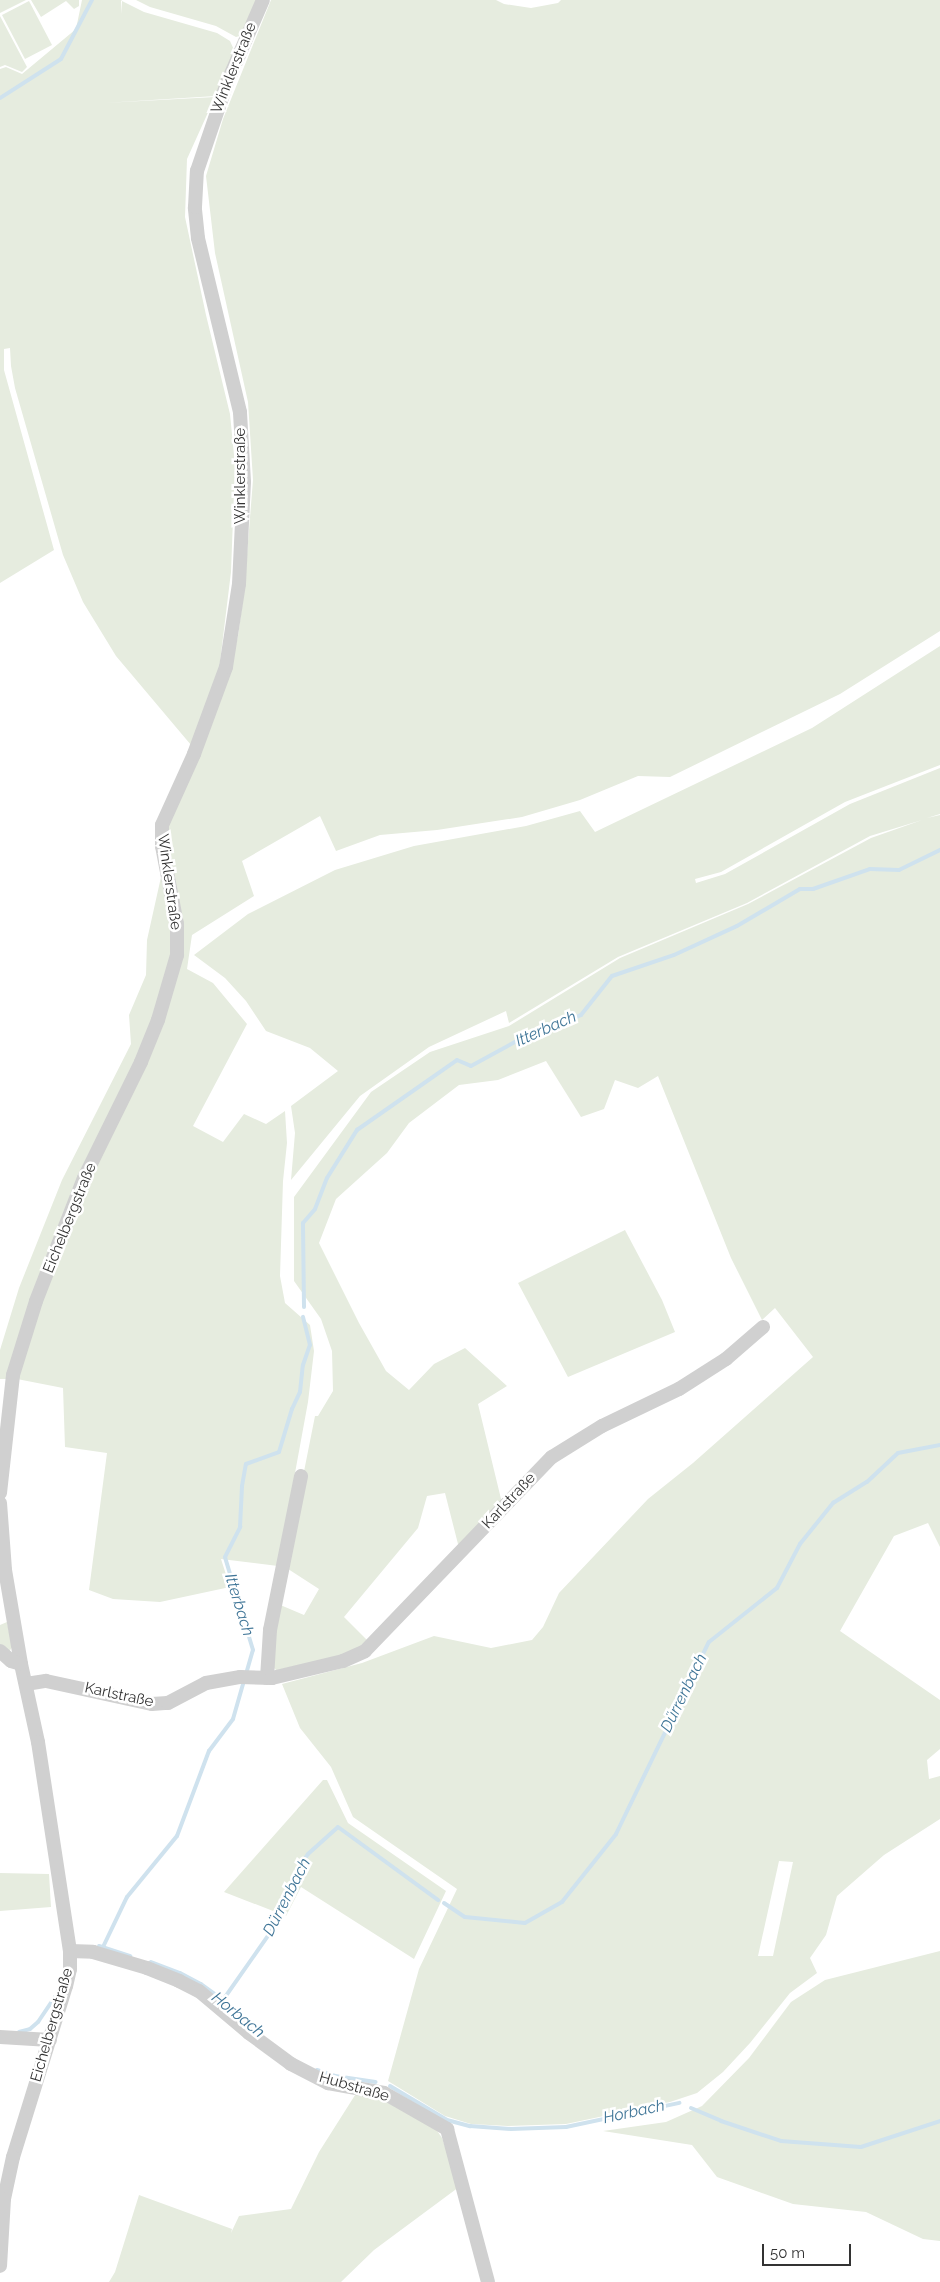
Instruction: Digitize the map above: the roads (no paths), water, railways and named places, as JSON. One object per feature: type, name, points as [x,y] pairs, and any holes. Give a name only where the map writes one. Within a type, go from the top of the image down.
[{"type":"street","name":"Winklerstraße","points":[[177,955],[177,924],[162,846],[162,825],[194,754],[226,667],[239,584],[244,482],[240,412],[198,238],[194,207],[197,171],[227,83],[263,0]]},
{"type":"street","name":"Eichelbergstraße","points":[[0,1492],[13,1375],[36,1301],[84,1178],[144,1054],[158,1020],[177,955]]},
{"type":"street","name":"Karlstraße","points":[[26,1684],[46,1681],[72,1685],[152,1704],[168,1703],[206,1683],[240,1677],[261,1678],[343,1661],[365,1651],[552,1457],[602,1426],[679,1390],[726,1359],[763,1327]]},
{"type":"street","points":[[261,1678],[301,1476]]},
{"type":"street","name":"Eichelbergstraße","points":[[0,1503],[5,1570],[21,1664],[38,1742],[70,1951],[70,1969],[66,1986],[13,2157],[4,2199],[0,2266]]},
{"type":"street","points":[[0,1651],[10,1661],[21,1664]]},
{"type":"street","name":"Hubstraße","points":[[70,1951],[93,1952],[147,1968],[179,1981],[200,1991],[249,2033],[291,2064],[328,2083],[384,2093],[447,2129],[488,2282]]},
{"type":"street","points":[[0,2037],[50,2040]]},
{"type":"waterway","points":[[0,98],[61,59],[92,0]]},
{"type":"waterway","name":"Itterbach","points":[[304,1307],[303,1223],[315,1209],[327,1178],[357,1130],[457,1060],[471,1066],[515,1042],[581,1015],[612,976],[674,955],[737,926],[800,889],[813,889],[870,869],[899,870],[940,850]]},
{"type":"waterway","name":"Itterbach","points":[[246,1674],[253,1650],[225,1557],[240,1527],[242,1486],[246,1464],[279,1452],[292,1409],[300,1392],[303,1365],[310,1345],[303,1317]]},
{"type":"waterway","name":"Dürrenbach","points":[[444,1903],[465,1917],[525,1923],[562,1902],[616,1834],[709,1642],[777,1588],[800,1544],[833,1503],[867,1482],[898,1453],[940,1445]]},
{"type":"waterway","name":"Itterbach","points":[[103,1947],[127,1897],[177,1836],[209,1751],[233,1719],[244,1681]]},
{"type":"waterway","name":"Dürrenbach","points":[[223,2000],[272,1930],[299,1867],[308,1854],[338,1827],[438,1900]]},
{"type":"waterway","name":"Horbach","points":[[99,1946],[130,1956]]},
{"type":"waterway","name":"Horbach","points":[[151,1962],[180,1973],[201,1984],[223,2000],[261,2034]]},
{"type":"waterway","points":[[19,2032],[30,2029],[38,2022],[55,1997]]},
{"type":"waterway","name":"Horbach","points":[[317,2070],[335,2076],[376,2082]]},
{"type":"waterway","name":"Horbach","points":[[390,2086],[447,2120],[470,2126],[511,2129],[566,2127],[679,2103]]},
{"type":"waterway","name":"Horbach","points":[[691,2108],[721,2121],[781,2141],[861,2147],[940,2121]]}]
